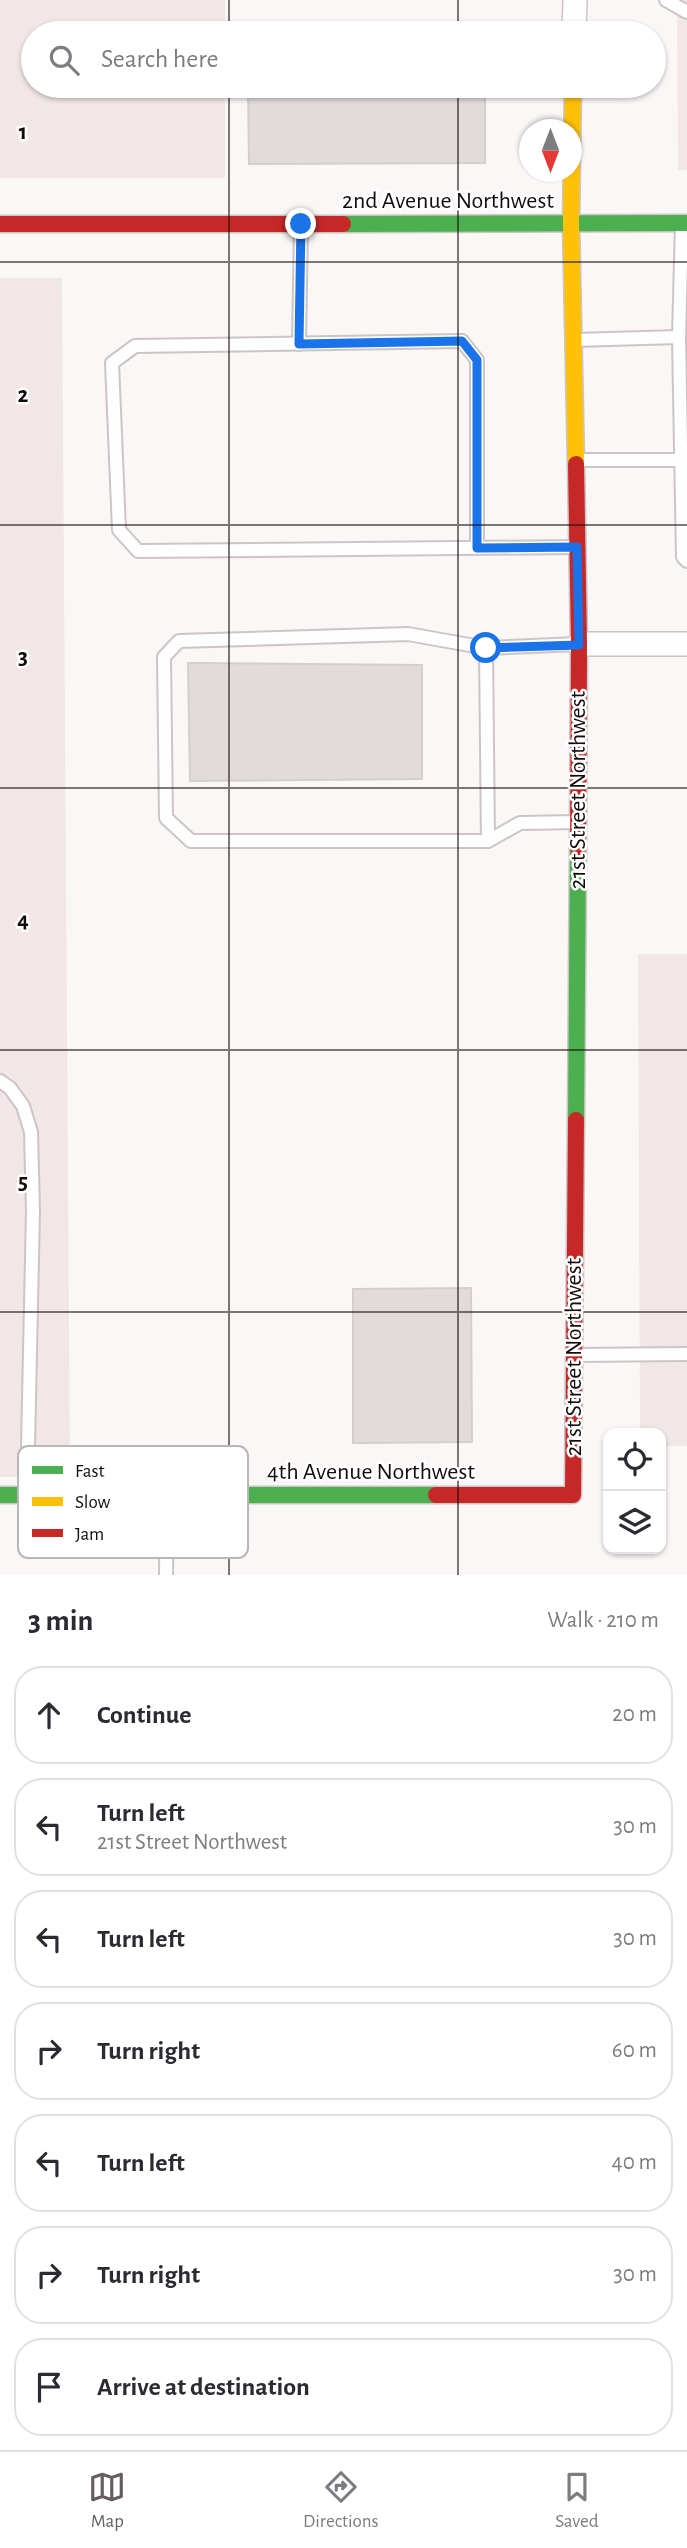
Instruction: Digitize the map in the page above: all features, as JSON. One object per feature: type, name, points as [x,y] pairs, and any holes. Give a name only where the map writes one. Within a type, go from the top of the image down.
[{"type":"street","points":[[574,21],[575,0]]},
{"type":"street","name":"21st Street Northwest","points":[[573,98],[571,223],[579,645],[573,1494]]},
{"type":"street","name":"2nd Avenue Northwest","points":[[0,224],[685,223]]},
{"type":"street","points":[[579,645],[687,645]]},
{"type":"street","name":"4th Avenue Northwest","points":[[0,1494],[18,1494]]},
{"type":"street","name":"4th Avenue Northwest","points":[[248,1494],[573,1494]]},
{"type":"lane","points":[[667,0],[687,12]]},
{"type":"lane","points":[[685,223],[679,337],[683,557],[687,561]]},
{"type":"lane","points":[[299,344],[301,224]]},
{"type":"lane","points":[[573,340],[679,337]]},
{"type":"lane","points":[[477,548],[477,360],[462,341],[135,346],[112,363],[119,530],[138,551],[477,548],[577,547]]},
{"type":"lane","points":[[575,460],[681,460]]},
{"type":"lane","points":[[578,822],[520,823],[488,841],[191,841],[166,818],[164,657],[179,641],[408,634],[486,648],[579,645]]},
{"type":"lane","points":[[486,648],[488,841]]},
{"type":"lane","points":[[0,1081],[10,1088],[23,1106],[31,1132],[33,1211],[28,1446]]},
{"type":"lane","points":[[574,1354],[687,1354]]},
{"type":"shaded area","points":[[0,0],[225,0],[225,21],[21,21],[21,98],[225,98],[225,178],[0,178]]},
{"type":"shaded area","points":[[677,0],[687,0],[687,170],[678,170]]},
{"type":"shaded area","points":[[0,278],[62,278],[70,1446],[18,1446],[18,1477],[0,1477]]},
{"type":"shaded area","points":[[638,954],[687,954],[687,1446],[666,1446],[666,1428],[640,1428]]},
{"type":"building","points":[[248,98],[485,98],[485,163],[249,164]]},
{"type":"building","points":[[188,663],[422,665],[422,779],[190,781]]},
{"type":"building","points":[[471,1288],[472,1442],[353,1443],[353,1289]]},
{"type":"traffic: fast","points":[[343,224],[687,223]]},
{"type":"traffic: fast","points":[[576,1120],[578,848]]},
{"type":"traffic: fast","points":[[0,1495],[18,1495]]},
{"type":"traffic: fast","points":[[248,1495],[436,1495]]},
{"type":"traffic: slow","points":[[573,98],[571,223],[576,464]]},
{"type":"traffic: jam","points":[[0,224],[343,224]]},
{"type":"traffic: jam","points":[[576,464],[578,848]]},
{"type":"traffic: jam","points":[[436,1495],[573,1495],[576,1120]]},
{"type":"route","points":[[301,224],[299,344],[462,341],[477,360],[477,548],[577,547],[579,645],[486,648]]}]
